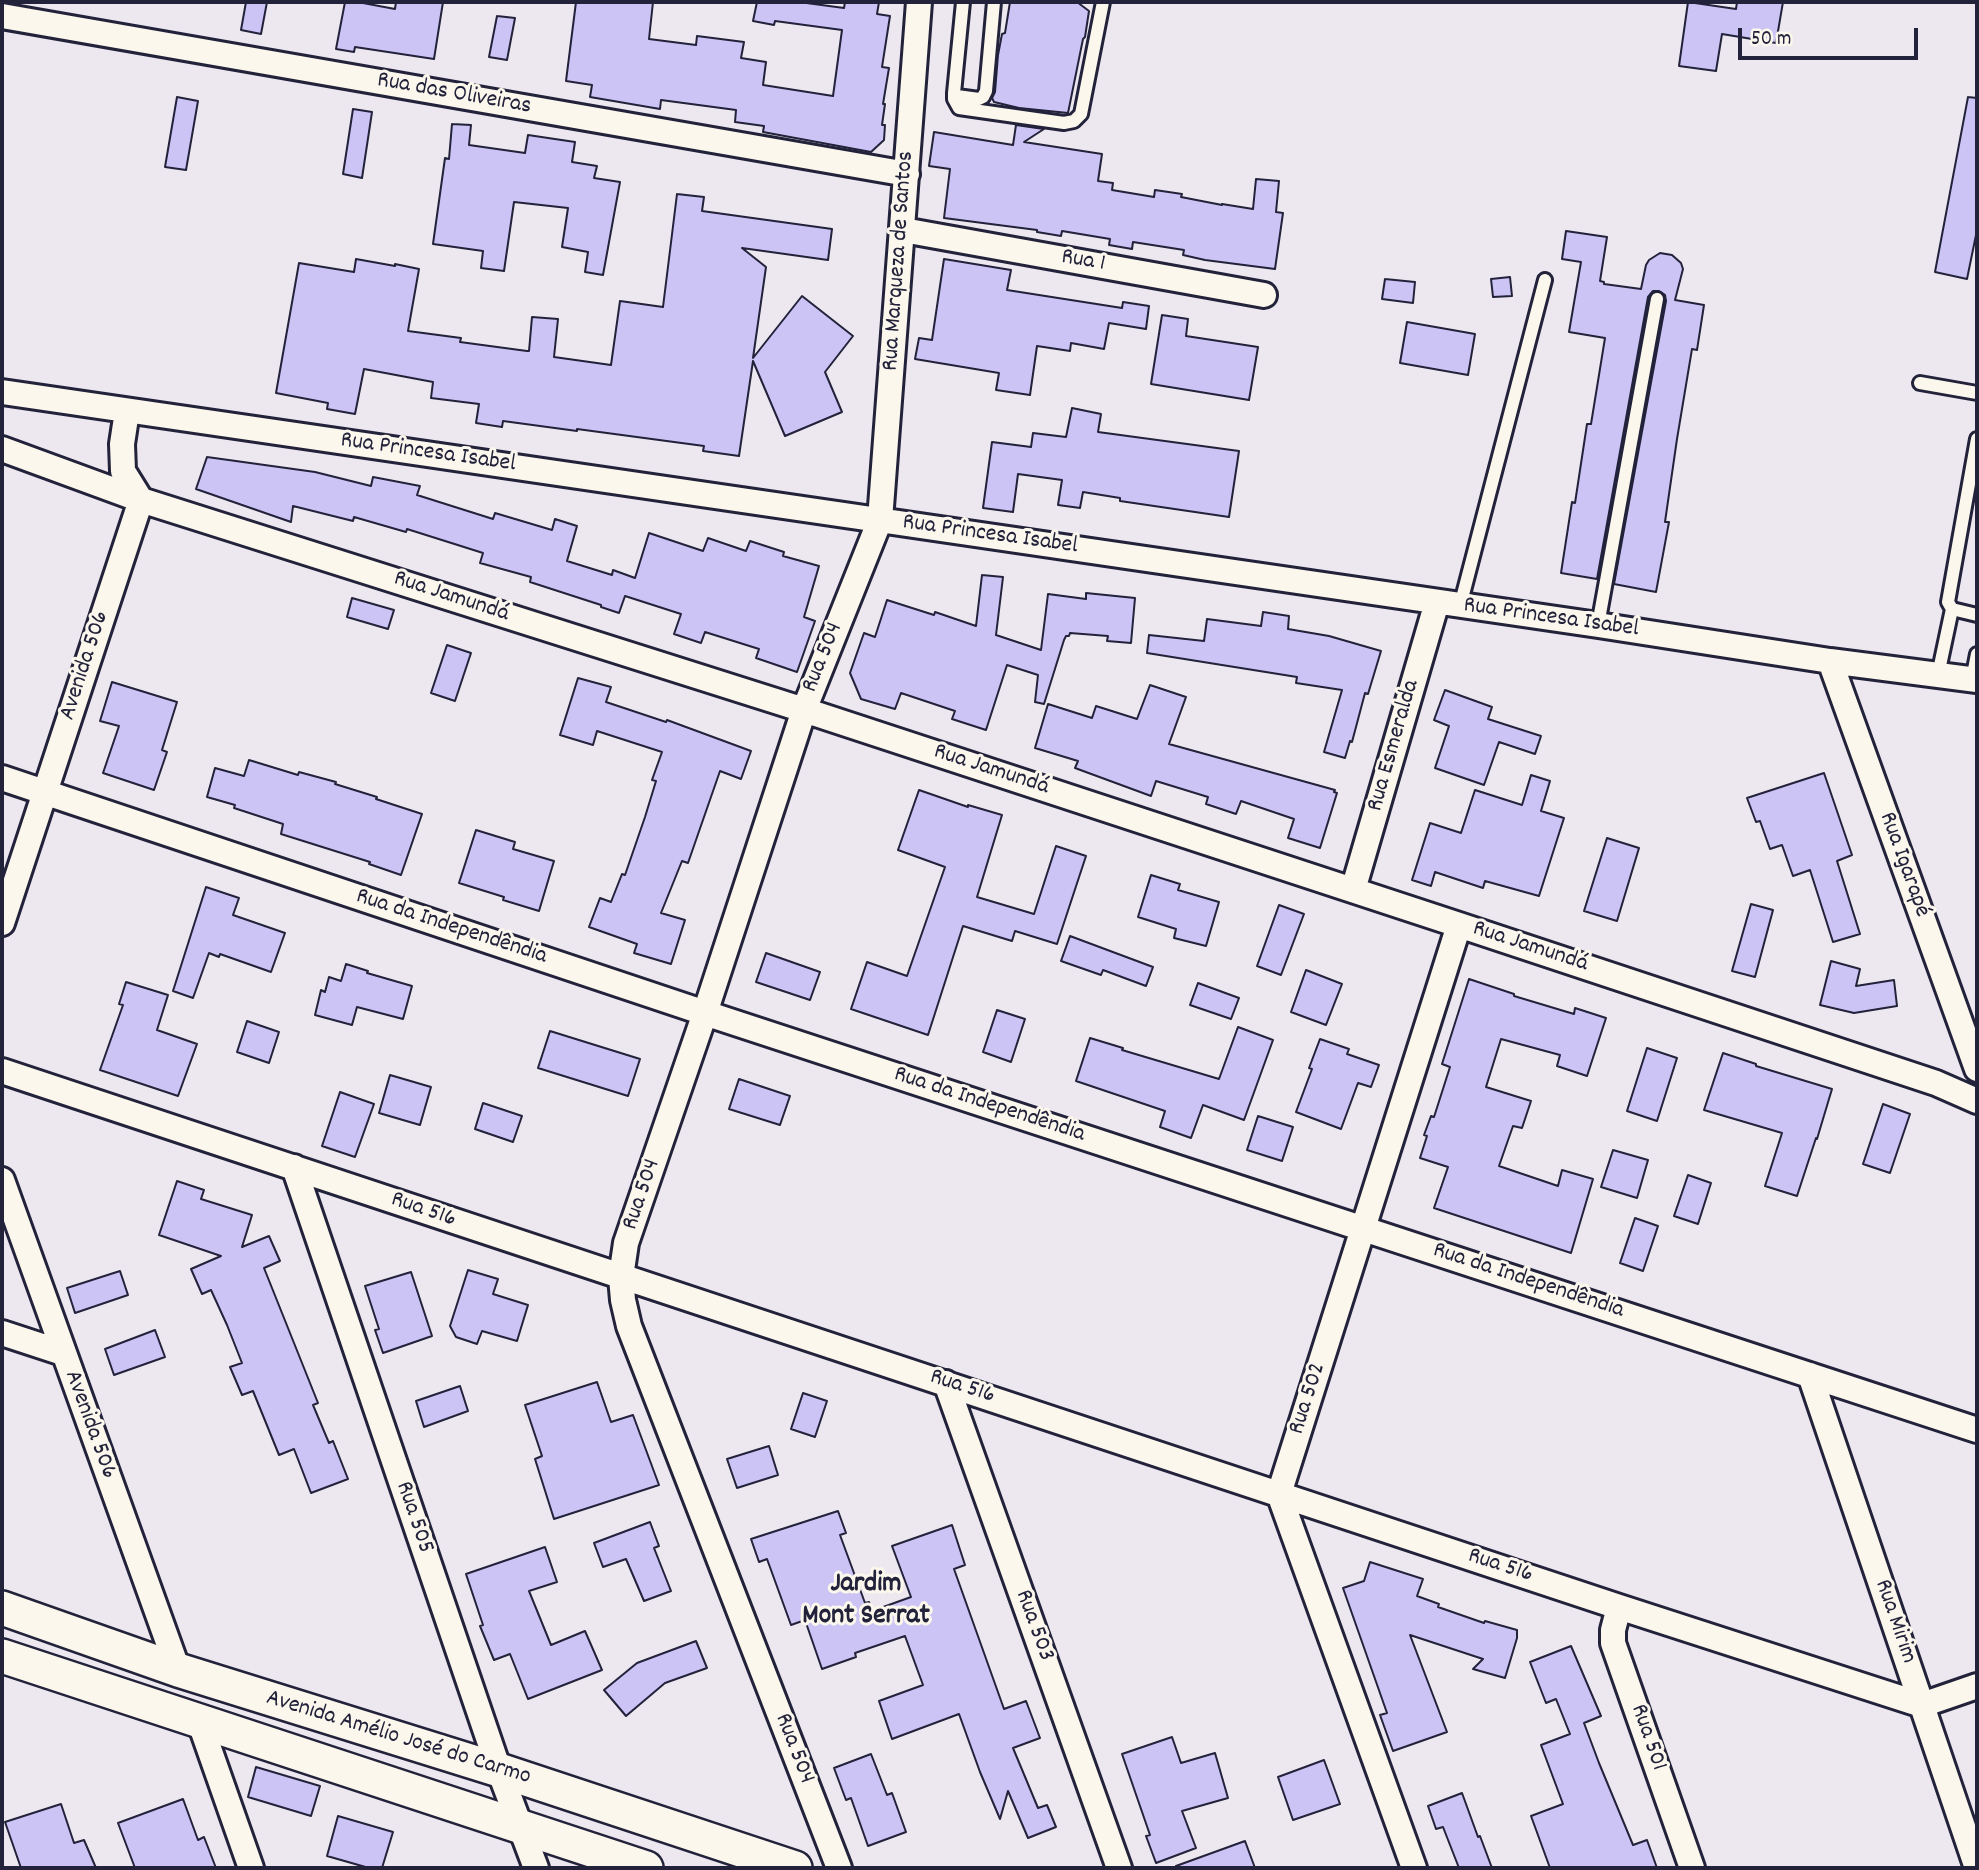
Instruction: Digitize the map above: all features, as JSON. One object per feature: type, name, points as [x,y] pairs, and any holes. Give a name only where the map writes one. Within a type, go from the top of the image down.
[{"type":"street","name":"Rua Marqueza de Santos","points":[[880,520],[919,2]]},
{"type":"street","name":"Rua das Oliveiras","points":[[2,16],[907,174]]},
{"type":"street","name":"Rua 1","points":[[903,230],[1264,295]]},
{"type":"street","name":"Rua Princesa Isabel","points":[[2,392],[1830,661],[1975,680]]},
{"type":"street","points":[[127,411],[122,444],[123,471],[141,500]]},
{"type":"street","name":"Rua Jamundá","points":[[2,449],[141,500],[804,710],[1936,1083],[1977,1101]]},
{"type":"street","name":"Avenida 506","points":[[2,923],[141,500]]},
{"type":"street","name":"Rua 504","points":[[839,1868],[629,1326],[621,1277],[626,1243],[804,710],[880,520]]},
{"type":"street","name":"Rua Esmeralda","points":[[1353,890],[1449,604]]},
{"type":"street","name":"Rua Igarapé","points":[[1830,661],[1977,1069]]},
{"type":"street","name":"Rua da Independêndia","points":[[2,778],[705,1013],[1977,1430]]},
{"type":"street","name":"Rua 502","points":[[1279,1494],[1459,925]]},
{"type":"street","name":"Rua 516","points":[[2,1071],[1922,1705]]},
{"type":"street","name":"Rua 505","points":[[293,1167],[499,1770],[536,1868]]},
{"type":"street","name":"Avenida 506","points":[[2,1180],[178,1670]]},
{"type":"street","points":[[2,1333],[63,1353]]},
{"type":"street","name":"Rua Mirim","points":[[1810,1375],[1977,1868]]},
{"type":"street","name":"Rua 503","points":[[946,1383],[1119,1868]]},
{"type":"street","points":[[1279,1494],[1414,1868]]},
{"type":"street","name":"Rua 501","points":[[1619,1607],[1613,1630],[1613,1643],[1692,1868]]},
{"type":"street","name":"Avenida Amélio José do Carmo","points":[[2,1608],[178,1670],[499,1770],[795,1868]]},
{"type":"street","name":"Avenida Amélio José do Carmo","points":[[2,1656],[646,1868]]},
{"type":"street","points":[[1922,1705],[1977,1686]]},
{"type":"street","points":[[199,1720],[251,1868]]},
{"type":"lane","points":[[963,2],[954,93],[959,108],[1064,123],[1074,121],[1081,114],[1103,2]]},
{"type":"lane","points":[[954,93],[957,96],[979,99],[986,91],[994,2]]},
{"type":"lane","points":[[986,91],[993,112]]},
{"type":"lane","points":[[1449,604],[1545,280]]},
{"type":"lane","points":[[1598,625],[1657,299]]},
{"type":"lane","points":[[1920,383],[1977,393]]},
{"type":"lane","points":[[1977,439],[1948,598],[1952,609],[1977,615]]},
{"type":"lane","points":[[1938,675],[1952,609]]},
{"type":"lane","points":[[1975,680],[1977,654]]},
{"type":"building","points":[[246,2],[267,2],[261,34],[241,30]]},
{"type":"building","points":[[345,2],[363,2],[395,9],[396,2],[443,2],[434,59],[355,47],[354,52],[336,49]]},
{"type":"building","points":[[576,2],[653,2],[649,39],[696,45],[697,36],[744,42],[741,58],[766,62],[763,85],[833,96],[842,30],[775,21],[774,25],[753,21],[757,2],[799,2],[844,8],[845,2],[879,2],[877,14],[890,16],[882,67],[889,68],[883,104],[884,140],[871,152],[763,132],[764,126],[735,122],[736,110],[661,100],[660,109],[590,97],[592,85],[566,81]]},
{"type":"building","points":[[1010,2],[1077,2],[1089,11],[1068,113],[1019,108],[994,102],[992,98],[995,92],[998,55]]},
{"type":"building","points":[[1688,2],[1736,9],[1737,2],[1783,2],[1776,43],[1722,34],[1716,71],[1679,66]]},
{"type":"building","points":[[497,16],[515,18],[507,60],[489,57]]},
{"type":"building","points":[[177,97],[198,101],[186,170],[165,167]]},
{"type":"building","points":[[1968,97],[1977,98],[1977,230],[1967,279],[1935,272]]},
{"type":"building","points":[[353,109],[372,112],[362,178],[343,174]]},
{"type":"building","points":[[452,124],[471,125],[469,145],[525,153],[528,135],[575,142],[572,162],[597,166],[594,178],[620,182],[603,275],[585,272],[588,252],[562,247],[568,208],[514,202],[504,271],[481,268],[483,251],[433,244],[445,158],[449,159]]},
{"type":"building","points":[[1016,125],[1044,129],[1024,142],[1102,154],[1098,181],[1113,183],[1112,190],[1154,197],[1155,190],[1253,209],[1256,179],[1279,181],[1276,212],[1283,213],[1275,269],[1205,260],[1183,255],[1184,250],[1133,242],[1132,249],[1109,245],[1110,239],[1062,231],[1061,236],[1037,230],[944,218],[950,169],[929,166],[934,132],[1013,145]]},
{"type":"building","points":[[677,194],[704,197],[702,211],[832,229],[828,260],[742,248],[766,267],[753,358],[802,296],[853,336],[825,372],[842,412],[785,436],[753,361],[739,456],[703,451],[704,446],[577,429],[503,421],[502,427],[476,423],[479,404],[431,398],[433,382],[364,369],[355,414],[327,409],[328,403],[276,393],[299,263],[354,272],[356,259],[419,269],[408,331],[461,338],[460,342],[529,351],[532,317],[558,319],[554,357],[611,365],[620,301],[663,307]]},
{"type":"building","points":[[1566,231],[1607,237],[1600,281],[1604,284],[1641,289],[1649,260],[1660,253],[1672,255],[1681,263],[1683,269],[1675,300],[1704,305],[1697,350],[1692,349],[1665,522],[1669,522],[1656,592],[1614,584],[1666,301],[1665,295],[1659,291],[1653,291],[1648,297],[1597,579],[1561,573],[1572,502],[1575,503],[1587,424],[1591,424],[1605,338],[1569,332],[1581,262],[1562,259]]},
{"type":"building","points":[[944,259],[1011,270],[1007,290],[1122,308],[1123,302],[1149,306],[1146,329],[1109,323],[1104,349],[1071,343],[1070,351],[1037,346],[1030,395],[996,390],[999,373],[915,359],[919,338],[932,340]]},
{"type":"building","points":[[1510,277],[1512,296],[1493,297],[1491,279]]},
{"type":"building","points":[[1385,279],[1415,282],[1413,303],[1382,299]]},
{"type":"building","points":[[1162,315],[1188,319],[1186,336],[1258,347],[1249,400],[1151,384]]},
{"type":"building","points":[[1407,322],[1475,334],[1468,375],[1400,363]]},
{"type":"building","points":[[1072,408],[1101,414],[1098,432],[1239,451],[1229,517],[1120,501],[1120,498],[1083,492],[1080,508],[1058,505],[1062,480],[1018,474],[1013,512],[983,508],[992,442],[1031,447],[1033,433],[1066,437]]},
{"type":"building","points":[[207,457],[315,472],[371,486],[373,477],[420,486],[417,495],[493,519],[495,513],[552,530],[555,519],[577,526],[567,561],[612,575],[613,570],[635,578],[649,533],[703,551],[708,538],[746,551],[750,541],[784,552],[783,556],[819,566],[804,617],[815,621],[797,672],[756,658],[759,649],[705,632],[701,643],[674,634],[681,614],[625,596],[619,613],[530,582],[531,577],[480,563],[483,553],[407,529],[406,532],[354,517],[353,521],[293,506],[291,522],[196,489]]},
{"type":"building","points":[[982,575],[1003,577],[996,635],[1041,650],[1048,594],[1086,599],[1086,593],[1135,598],[1131,643],[1107,641],[1108,636],[1070,633],[1064,640],[1044,704],[1035,702],[1038,675],[1007,665],[986,730],[952,719],[955,711],[901,693],[895,709],[861,699],[850,673],[864,633],[875,637],[887,600],[976,626]]},
{"type":"building","points":[[352,598],[394,610],[388,629],[347,617]]},
{"type":"building","points":[[1263,612],[1289,616],[1288,629],[1329,636],[1381,651],[1345,758],[1324,752],[1342,690],[1296,683],[1297,677],[1147,653],[1149,635],[1204,641],[1207,619],[1261,626]]},
{"type":"building","points":[[447,645],[471,653],[455,701],[431,693]]},
{"type":"building","points":[[578,678],[611,687],[606,702],[666,722],[667,720],[751,751],[741,779],[720,771],[688,863],[682,861],[661,913],[685,920],[671,964],[634,953],[637,944],[589,927],[600,898],[611,902],[622,874],[625,875],[656,781],[652,780],[662,752],[597,731],[593,745],[560,735]]},
{"type":"building","points":[[112,682],[177,702],[162,750],[167,752],[154,790],[103,773],[119,726],[100,721]]},
{"type":"building","points":[[1150,685],[1186,697],[1169,744],[1335,790],[1337,793],[1320,848],[1288,838],[1294,819],[1241,801],[1236,814],[1206,804],[1208,797],[1156,781],[1151,796],[1075,768],[1078,761],[1035,748],[1048,704],[1092,718],[1096,706],[1137,719]]},
{"type":"building","points":[[1445,690],[1492,707],[1488,719],[1541,736],[1535,754],[1499,742],[1484,785],[1435,768],[1449,726],[1434,720]]},
{"type":"building","points":[[249,760],[298,775],[299,772],[336,782],[335,784],[422,814],[401,875],[369,864],[370,862],[281,834],[283,824],[207,797],[215,768],[244,776]]},
{"type":"building","points":[[1824,773],[1852,855],[1837,861],[1860,934],[1833,942],[1810,870],[1793,876],[1782,845],[1770,849],[1760,821],[1756,822],[1747,798]]},
{"type":"building","points":[[1531,775],[1550,781],[1541,811],[1564,818],[1539,896],[1485,881],[1483,888],[1435,872],[1431,886],[1412,880],[1430,823],[1461,833],[1475,790],[1522,805]]},
{"type":"building","points":[[919,790],[968,807],[1002,815],[977,897],[1034,914],[1056,846],[1086,856],[1057,944],[1015,931],[1012,941],[963,926],[928,1035],[851,1009],[867,962],[907,976],[945,867],[898,850]]},
{"type":"building","points":[[476,830],[515,842],[513,849],[554,861],[539,911],[459,883]]},
{"type":"building","points":[[1607,838],[1639,848],[1617,921],[1584,911]]},
{"type":"building","points":[[1151,875],[1180,884],[1178,890],[1219,902],[1206,946],[1174,938],[1176,929],[1138,917]]},
{"type":"building","points":[[206,887],[239,898],[233,915],[285,933],[271,972],[220,954],[219,957],[209,953],[193,998],[173,991]]},
{"type":"building","points":[[1751,904],[1773,910],[1755,977],[1732,971]]},
{"type":"building","points":[[1279,905],[1304,914],[1281,975],[1257,966]]},
{"type":"building","points":[[1070,936],[1153,967],[1146,986],[1103,970],[1101,975],[1061,961]]},
{"type":"building","points":[[766,953],[820,972],[810,1000],[756,982]]},
{"type":"building","points":[[1831,961],[1860,969],[1856,986],[1894,980],[1897,1006],[1854,1013],[1820,1005]]},
{"type":"building","points":[[346,964],[412,986],[403,1019],[357,1007],[352,1025],[315,1015],[321,990],[325,992],[329,977],[341,981]]},
{"type":"building","points":[[1306,970],[1342,984],[1326,1025],[1291,1012]]},
{"type":"building","points":[[1469,979],[1574,1014],[1575,1008],[1606,1018],[1587,1076],[1557,1066],[1560,1055],[1501,1039],[1486,1087],[1531,1101],[1522,1128],[1513,1126],[1499,1166],[1558,1186],[1562,1170],[1593,1179],[1571,1253],[1434,1208],[1448,1167],[1420,1158],[1427,1136],[1424,1135],[1431,1116],[1434,1117],[1450,1067],[1442,1064]]},
{"type":"building","points":[[126,982],[168,995],[157,1030],[197,1044],[178,1096],[100,1070],[123,1005],[119,1004]]},
{"type":"building","points":[[1198,983],[1239,998],[1231,1019],[1190,1005]]},
{"type":"building","points":[[997,1010],[1025,1019],[1011,1062],[983,1052]]},
{"type":"building","points":[[247,1021],[279,1032],[269,1063],[237,1052]]},
{"type":"building","points":[[1238,1027],[1273,1040],[1244,1120],[1203,1105],[1191,1138],[1160,1127],[1165,1111],[1076,1081],[1090,1038],[1219,1079]]},
{"type":"building","points":[[550,1031],[640,1059],[628,1096],[538,1068]]},
{"type":"building","points":[[1320,1039],[1349,1049],[1347,1054],[1379,1065],[1371,1087],[1358,1083],[1341,1129],[1296,1112]]},
{"type":"building","points":[[1647,1048],[1677,1058],[1657,1121],[1627,1111]]},
{"type":"building","points":[[1723,1053],[1832,1089],[1797,1196],[1765,1186],[1782,1133],[1704,1110]]},
{"type":"building","points":[[390,1075],[431,1087],[420,1125],[379,1113]]},
{"type":"building","points":[[739,1079],[790,1096],[780,1125],[729,1109]]},
{"type":"building","points":[[340,1092],[374,1104],[355,1157],[322,1146]]},
{"type":"building","points":[[483,1103],[522,1116],[513,1142],[475,1129]]},
{"type":"building","points":[[1883,1104],[1910,1114],[1890,1173],[1863,1164]]},
{"type":"building","points":[[1258,1116],[1293,1127],[1282,1161],[1247,1150]]},
{"type":"building","points":[[1613,1150],[1648,1160],[1637,1198],[1601,1187]]},
{"type":"building","points":[[1688,1175],[1711,1183],[1698,1224],[1674,1216]]},
{"type":"building","points":[[177,1181],[204,1190],[201,1199],[252,1215],[242,1247],[269,1236],[280,1261],[264,1268],[318,1403],[313,1405],[329,1443],[333,1441],[348,1479],[311,1493],[294,1449],[279,1455],[253,1391],[242,1395],[230,1367],[242,1363],[227,1325],[211,1290],[202,1294],[191,1269],[221,1256],[159,1235]]},
{"type":"building","points":[[1635,1218],[1658,1226],[1643,1271],[1620,1263]]},
{"type":"building","points":[[468,1270],[498,1279],[493,1294],[528,1305],[517,1341],[482,1331],[477,1344],[456,1337],[450,1326]]},
{"type":"building","points":[[120,1271],[128,1295],[75,1313],[67,1288]]},
{"type":"building","points":[[411,1272],[432,1336],[383,1353],[375,1330],[379,1329],[365,1286]]},
{"type":"building","points":[[155,1330],[165,1357],[114,1375],[105,1349]]},
{"type":"building","points":[[597,1382],[611,1422],[633,1415],[659,1485],[554,1519],[535,1459],[542,1456],[525,1405]]},
{"type":"building","points":[[460,1386],[468,1411],[424,1427],[416,1401]]},
{"type":"building","points":[[803,1393],[827,1401],[815,1437],[791,1429]]},
{"type":"building","points":[[769,1446],[778,1475],[737,1488],[727,1459]]},
{"type":"building","points":[[838,1511],[846,1533],[840,1535],[865,1603],[869,1602],[872,1611],[911,1597],[892,1546],[952,1525],[965,1565],[954,1569],[1004,1709],[1026,1701],[1040,1738],[1013,1748],[1038,1808],[1047,1805],[1056,1827],[1028,1838],[1008,1791],[1000,1819],[959,1714],[892,1739],[879,1701],[923,1685],[905,1636],[855,1653],[856,1657],[822,1669],[805,1620],[791,1625],[767,1559],[759,1562],[751,1539]]},
{"type":"building","points":[[650,1522],[659,1546],[654,1548],[671,1591],[644,1601],[626,1559],[603,1567],[594,1543]]},
{"type":"building","points":[[545,1547],[557,1582],[529,1591],[551,1645],[585,1631],[602,1670],[528,1699],[510,1654],[494,1660],[480,1626],[483,1625],[466,1574]]},
{"type":"building","points":[[1370,1562],[1423,1579],[1417,1596],[1439,1604],[1438,1607],[1484,1623],[1485,1621],[1517,1630],[1505,1678],[1473,1669],[1483,1659],[1410,1635],[1447,1732],[1393,1751],[1380,1715],[1387,1713],[1343,1588],[1364,1581]]},
{"type":"building","points":[[696,1641],[707,1668],[665,1683],[626,1716],[604,1690],[637,1663]]},
{"type":"building","points":[[1571,1646],[1601,1716],[1584,1723],[1599,1763],[1633,1845],[1647,1840],[1657,1868],[1550,1868],[1531,1816],[1563,1804],[1541,1745],[1570,1734],[1556,1699],[1546,1703],[1530,1662]]},
{"type":"building","points":[[1172,1737],[1181,1763],[1215,1753],[1228,1798],[1182,1811],[1196,1848],[1156,1863],[1146,1836],[1150,1835],[1122,1754]]},
{"type":"building","points":[[871,1754],[887,1795],[892,1793],[906,1832],[868,1846],[851,1798],[846,1800],[834,1768]]},
{"type":"building","points":[[1324,1760],[1340,1804],[1293,1820],[1278,1777]]},
{"type":"building","points":[[256,1767],[320,1786],[311,1816],[248,1797]]},
{"type":"building","points":[[1462,1793],[1492,1868],[1459,1868],[1443,1827],[1436,1829],[1428,1806]]},
{"type":"building","points":[[183,1799],[198,1840],[204,1837],[216,1868],[135,1868],[118,1823]]},
{"type":"building","points":[[61,1804],[74,1843],[84,1840],[96,1868],[21,1868],[5,1822]]},
{"type":"building","points":[[338,1816],[393,1832],[382,1868],[369,1868],[327,1856]]},
{"type":"building","points":[[1245,1841],[1255,1868],[1176,1866]]},
{"type":"district","name":"Jardim Mont Serrat","points":[[866,1602]]}]
